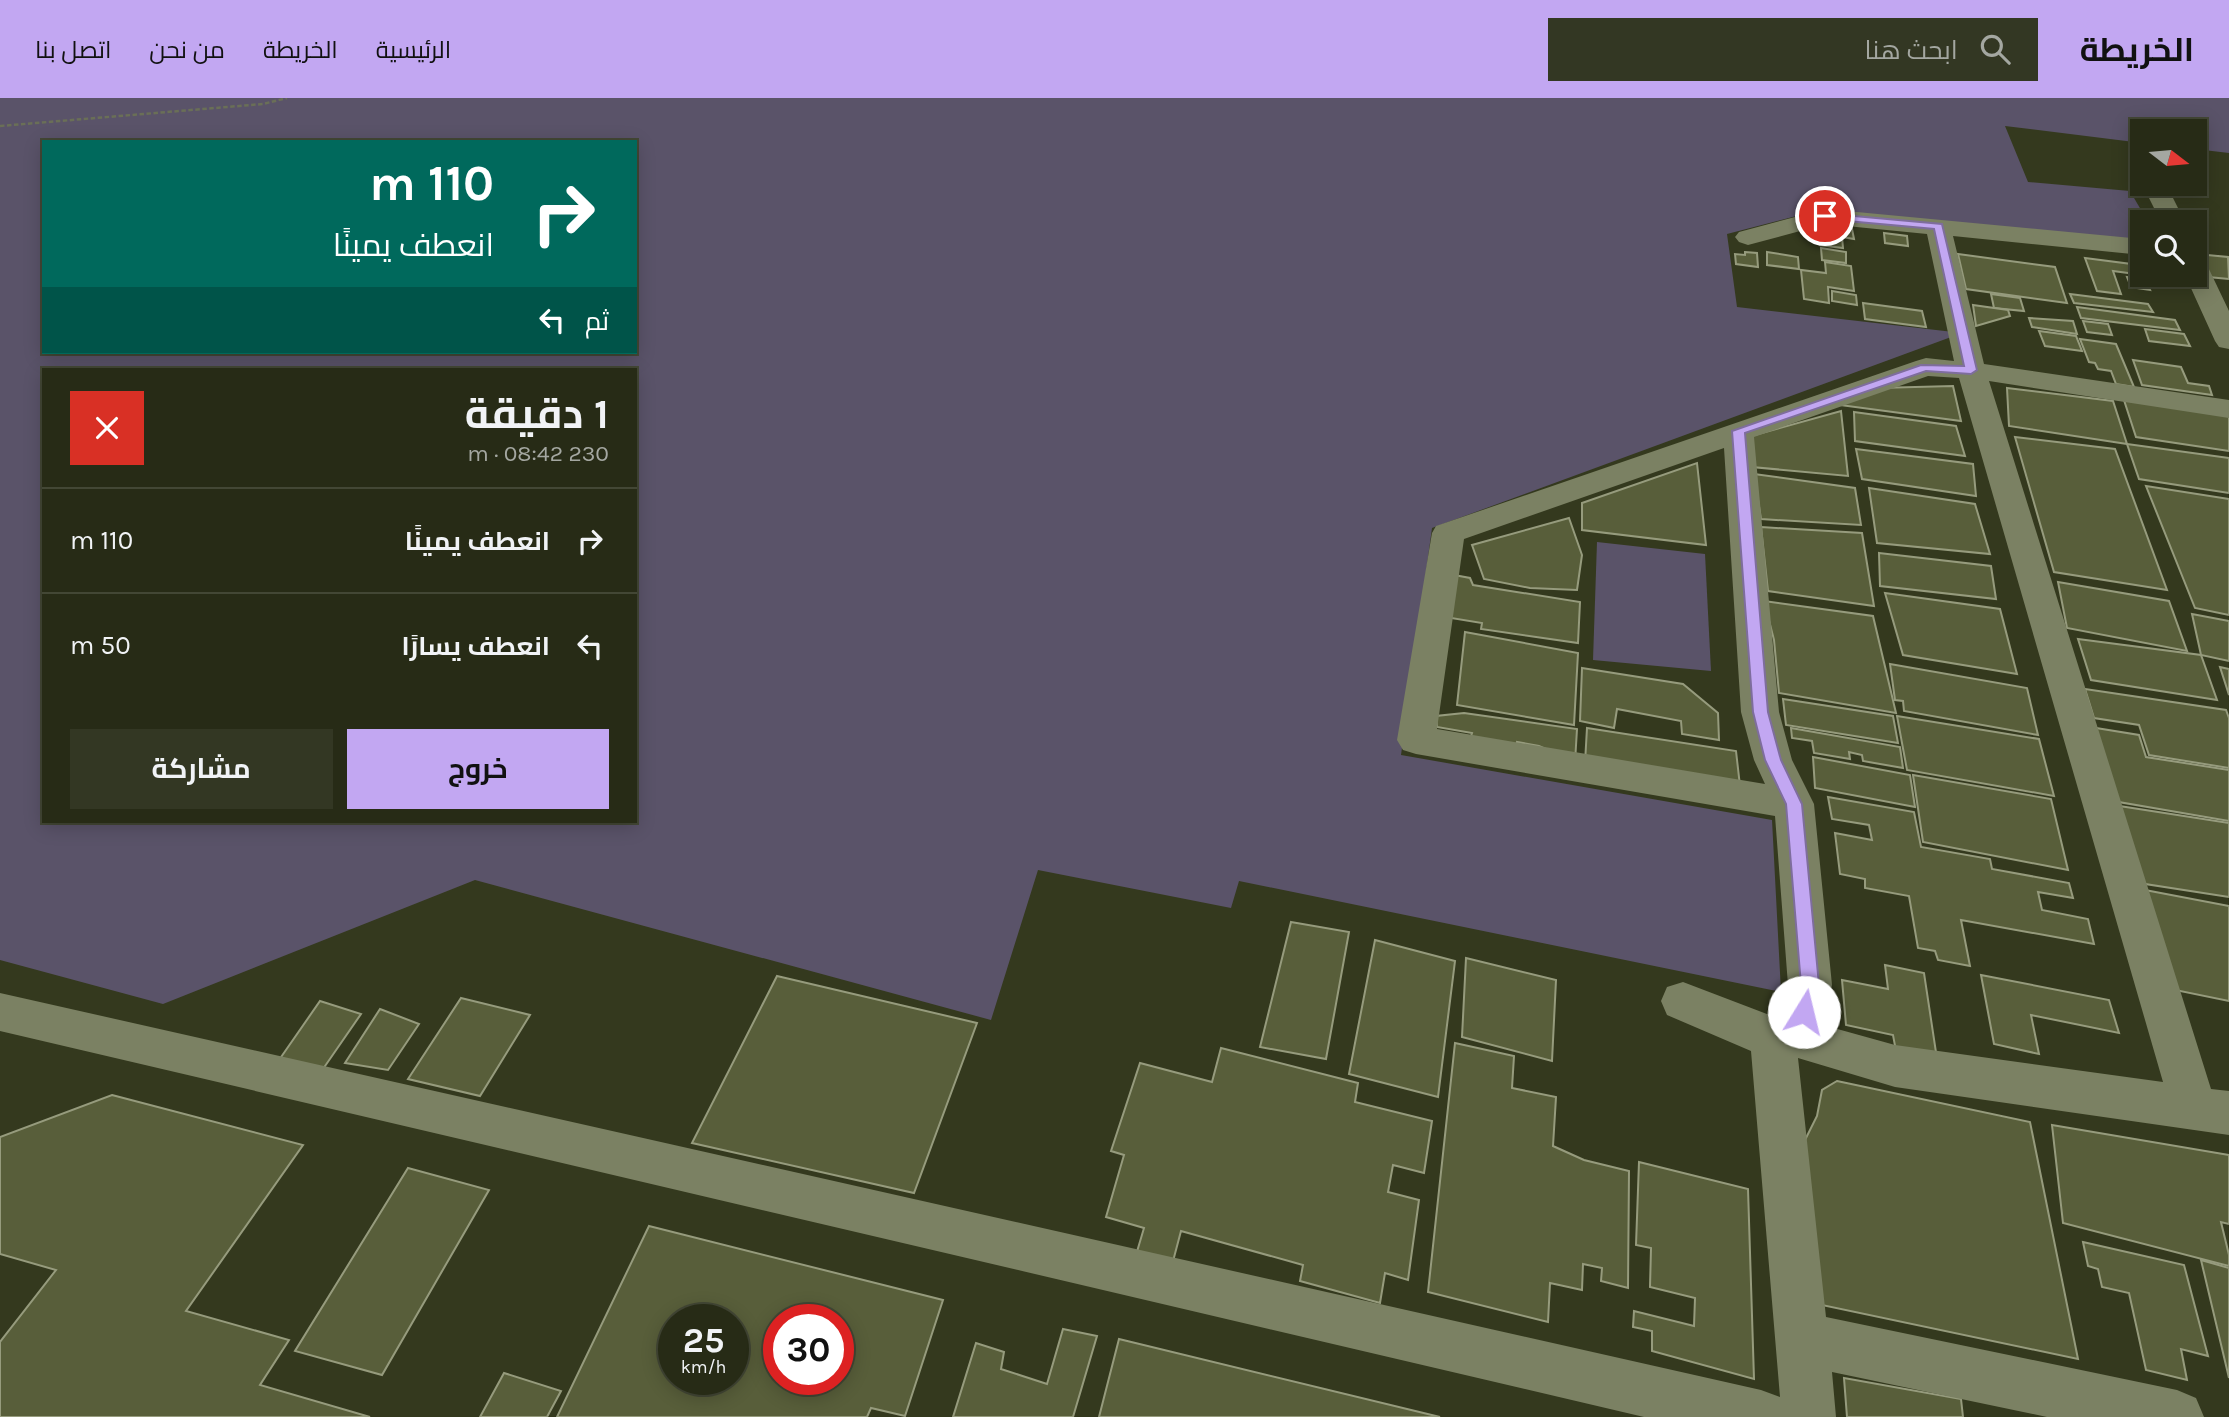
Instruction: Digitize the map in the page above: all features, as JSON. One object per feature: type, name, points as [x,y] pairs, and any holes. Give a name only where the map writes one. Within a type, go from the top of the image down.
[{"type":"street","points":[[1748,237],[1825,216],[2130,246]]},
{"type":"street","points":[[1683,1001],[1785,1038],[1895,1066],[2211,1109],[1971,370],[1938,226]]},
{"type":"street","points":[[2204,287],[2229,341]]},
{"type":"street","points":[[1794,804],[1416,740],[1448,533],[1926,368],[1971,370],[2229,409]]},
{"type":"street","points":[[1738,431],[1760,712],[1773,760],[1794,804],[1810,985],[1785,1038],[1809,1417]]},
{"type":"street","points":[[5,1020],[1761,1417]]},
{"type":"street","points":[[1804,1339],[2176,1417]]},
{"type":"path","points":[[0,126],[263,104],[287,98]]},
{"type":"shaded area","points":[[0,98],[2229,98],[2229,153],[2207,150],[2207,119],[2130,119],[2130,142],[2005,126],[2028,182],[2130,191],[2130,196],[2133,196],[2141,210],[2130,210],[2130,239],[1820,210],[1727,234],[1737,307],[1962,333],[1432,528],[1401,755],[1772,820],[1781,992],[1239,881],[1231,908],[1038,870],[991,1020],[475,880],[163,1004],[0,960]]},
{"type":"shaded area","points":[[1597,542],[1705,554],[1711,671],[1593,660]]},
{"type":"building","points":[[1818,225],[1852,229],[1854,239],[1842,237],[1843,248],[1820,245]]},
{"type":"building","points":[[1884,233],[1907,236],[1908,246],[1885,243]]},
{"type":"building","points":[[1821,248],[1846,252],[1846,263],[1822,260]]},
{"type":"building","points":[[1745,252],[1757,253],[1758,267],[1736,264],[1735,254],[1745,255]]},
{"type":"building","points":[[1767,252],[1798,257],[1799,269],[1767,265]]},
{"type":"building","points":[[1958,254],[2055,267],[2067,303],[1966,289]]},
{"type":"building","points":[[2207,255],[2228,257],[2229,279],[2208,277]]},
{"type":"building","points":[[2085,258],[2130,264],[2130,273],[2113,271],[2121,294],[2097,291]]},
{"type":"building","points":[[1825,262],[1851,266],[1854,291],[1828,287],[1829,303],[1804,299],[1801,270],[1826,273]]},
{"type":"building","points":[[1832,291],[1856,295],[1857,305],[1832,301]]},
{"type":"building","points":[[1991,294],[2020,298],[2024,311],[1994,308]]},
{"type":"building","points":[[2070,294],[2148,304],[2153,312],[2074,303]]},
{"type":"building","points":[[1863,303],[1922,311],[1926,327],[1865,319]]},
{"type":"building","points":[[1973,305],[2008,310],[2010,316],[1976,326]]},
{"type":"building","points":[[2077,307],[2175,320],[2180,330],[2081,318]]},
{"type":"building","points":[[2029,318],[2073,321],[2077,334],[2032,327]]},
{"type":"building","points":[[2083,321],[2108,324],[2112,335],[2087,332]]},
{"type":"building","points":[[2145,329],[2184,334],[2190,346],[2149,341]]},
{"type":"building","points":[[2039,331],[2076,336],[2082,351],[2045,346]]},
{"type":"building","points":[[2080,339],[2116,344],[2134,387],[2116,384],[2111,371],[2098,369],[2095,363],[2089,362]]},
{"type":"building","points":[[2133,360],[2181,367],[2188,383],[2209,386],[2212,395],[2142,385]]},
{"type":"building","points":[[1953,386],[1961,421],[1840,405],[1877,388]]},
{"type":"building","points":[[2007,388],[2113,401],[2127,444],[2009,426]]},
{"type":"building","points":[[2123,397],[2229,415],[2229,451],[2136,437]]},
{"type":"building","points":[[1841,411],[1848,476],[1752,467],[1751,436]]},
{"type":"building","points":[[1854,412],[1956,426],[1965,456],[1855,441]]},
{"type":"building","points":[[2015,437],[2115,449],[2167,590],[2054,572]]},
{"type":"building","points":[[2127,444],[2229,458],[2229,493],[2139,479]]},
{"type":"building","points":[[1856,449],[1973,464],[1976,496],[1862,479]]},
{"type":"building","points":[[1697,463],[1706,545],[1582,530],[1582,503]]},
{"type":"building","points":[[1754,474],[1855,488],[1861,525],[1761,519]]},
{"type":"building","points":[[2146,486],[2229,499],[2229,615],[2195,608]]},
{"type":"building","points":[[1869,488],[1975,504],[1990,554],[1877,543]]},
{"type":"building","points":[[1569,518],[1582,555],[1577,590],[1530,588],[1484,579],[1472,545]]},
{"type":"building","points":[[1761,527],[1862,533],[1874,606],[1768,591]]},
{"type":"building","points":[[1879,553],[1991,566],[1996,599],[1880,586]]},
{"type":"building","points":[[1454,575],[1470,578],[1473,585],[1580,602],[1578,643],[1481,629],[1482,623],[1445,617]]},
{"type":"building","points":[[2058,582],[2169,601],[2187,651],[2067,628]]},
{"type":"building","points":[[1885,593],[2000,609],[2017,674],[1903,655]]},
{"type":"building","points":[[1764,601],[1873,616],[1896,713],[1779,693],[1774,640]]},
{"type":"building","points":[[2192,614],[2229,621],[2229,661],[2201,655]]},
{"type":"building","points":[[1465,632],[1578,653],[1574,725],[1457,705]]},
{"type":"building","points":[[2078,639],[2201,655],[2217,700],[2091,680]]},
{"type":"building","points":[[1890,664],[2027,688],[2038,735],[1904,711],[1903,701],[1895,700]]},
{"type":"building","points":[[2220,667],[2229,669],[2229,695]]},
{"type":"building","points":[[1582,668],[1683,684],[1718,713],[1719,740],[1682,734],[1681,721],[1617,709],[1614,728],[1580,721]]},
{"type":"building","points":[[2085,689],[2226,710],[2229,718],[2229,768],[2149,755],[2139,725],[2094,718]]},
{"type":"building","points":[[1783,699],[1893,716],[1898,743],[1786,725]]},
{"type":"building","points":[[1464,713],[1577,729],[1575,762],[1539,746],[1517,742],[1515,752],[1469,742],[1472,733],[1437,727],[1436,716]]},
{"type":"building","points":[[1897,716],[2039,739],[2054,796],[1907,770]]},
{"type":"building","points":[[2090,727],[2139,735],[2146,757],[2229,770],[2229,821],[2113,801]]},
{"type":"building","points":[[1587,728],[1736,751],[1740,786],[1585,763]]},
{"type":"building","points":[[1791,728],[1900,747],[1903,768],[1863,761],[1862,755],[1849,752],[1850,759],[1814,753],[1812,741],[1792,738]]},
{"type":"building","points":[[1813,757],[1910,775],[1915,807],[1815,788]]},
{"type":"building","points":[[1913,775],[2051,799],[2068,870],[1923,842]]},
{"type":"building","points":[[1828,797],[1914,812],[1921,847],[1990,859],[1992,869],[2069,883],[2073,898],[2038,892],[2042,910],[2088,919],[2094,944],[1961,920],[1970,966],[1938,960],[1935,951],[1918,948],[1909,896],[1865,888],[1865,879],[1840,874],[1835,833],[1872,840],[1869,825],[1832,819]]},
{"type":"building","points":[[2113,805],[2229,823],[2229,897],[2139,883]]},
{"type":"building","points":[[2145,890],[2229,906],[2229,1001],[2175,990]]},
{"type":"building","points":[[1291,922],[1349,932],[1326,1059],[1260,1047]]},
{"type":"building","points":[[1375,940],[1455,961],[1438,1097],[1349,1074]]},
{"type":"building","points":[[1466,958],[1556,980],[1552,1061],[1462,1037]]},
{"type":"building","points":[[1885,965],[1924,973],[1937,1059],[1896,1051],[1893,1035],[1846,1025],[1842,980],[1888,989]]},
{"type":"building","points":[[1981,975],[2109,1000],[2119,1033],[2031,1015],[2039,1054],[1994,1044]]},
{"type":"building","points":[[777,976],[977,1023],[914,1193],[692,1143]]},
{"type":"building","points":[[461,998],[530,1015],[480,1096],[408,1079]]},
{"type":"building","points":[[320,1001],[361,1014],[323,1069],[279,1060]]},
{"type":"building","points":[[380,1009],[419,1024],[388,1070],[345,1063]]},
{"type":"building","points":[[1455,1043],[1514,1056],[1512,1088],[1556,1097],[1553,1146],[1584,1160],[1629,1171],[1628,1288],[1601,1281],[1602,1268],[1583,1264],[1582,1290],[1550,1283],[1548,1322],[1428,1292]]},
{"type":"building","points":[[1221,1048],[1358,1083],[1355,1102],[1432,1121],[1424,1173],[1393,1165],[1388,1192],[1419,1200],[1408,1280],[1385,1273],[1380,1303],[1300,1281],[1303,1265],[1181,1231],[1172,1265],[1136,1255],[1144,1228],[1106,1217],[1124,1155],[1111,1151],[1140,1063],[1212,1082]]},
{"type":"building","points":[[1837,1081],[2030,1122],[2078,1359],[1817,1304],[1805,1140],[1817,1116],[1822,1090]]},
{"type":"building","points":[[112,1095],[303,1145],[186,1311],[289,1340],[260,1385],[370,1417],[0,1417],[0,1342],[56,1270],[0,1254],[0,1137]]},
{"type":"building","points":[[2052,1125],[2229,1155],[2229,1224],[2221,1222],[2229,1266],[2063,1223]]},
{"type":"building","points":[[1639,1162],[1748,1189],[1754,1379],[1652,1351],[1652,1331],[1633,1327],[1634,1311],[1694,1326],[1695,1298],[1650,1287],[1651,1248],[1636,1245]]},
{"type":"building","points":[[408,1168],[489,1190],[382,1375],[295,1351]]},
{"type":"building","points":[[649,1226],[943,1300],[905,1416],[871,1408],[867,1417],[557,1417]]},
{"type":"building","points":[[2083,1242],[2184,1265],[2208,1356],[2181,1349],[2187,1380],[2146,1370],[2129,1293],[2102,1287],[2098,1269],[2088,1266]]},
{"type":"building","points":[[2201,1260],[2229,1268],[2229,1378]]},
{"type":"building","points":[[1063,1329],[1097,1336],[1073,1417],[953,1417],[976,1343],[1004,1352],[1001,1369],[1047,1384]]},
{"type":"building","points":[[1119,1339],[1440,1417],[1099,1417]]},
{"type":"building","points":[[504,1373],[561,1391],[547,1417],[480,1417]]},
{"type":"building","points":[[1844,1378],[1961,1399],[1963,1417],[1847,1417]]},
{"type":"route","points":[[1804,1012],[1810,985],[1794,804],[1773,760],[1760,712],[1738,431],[1926,368],[1971,370],[1938,226],[1825,216]]}]
